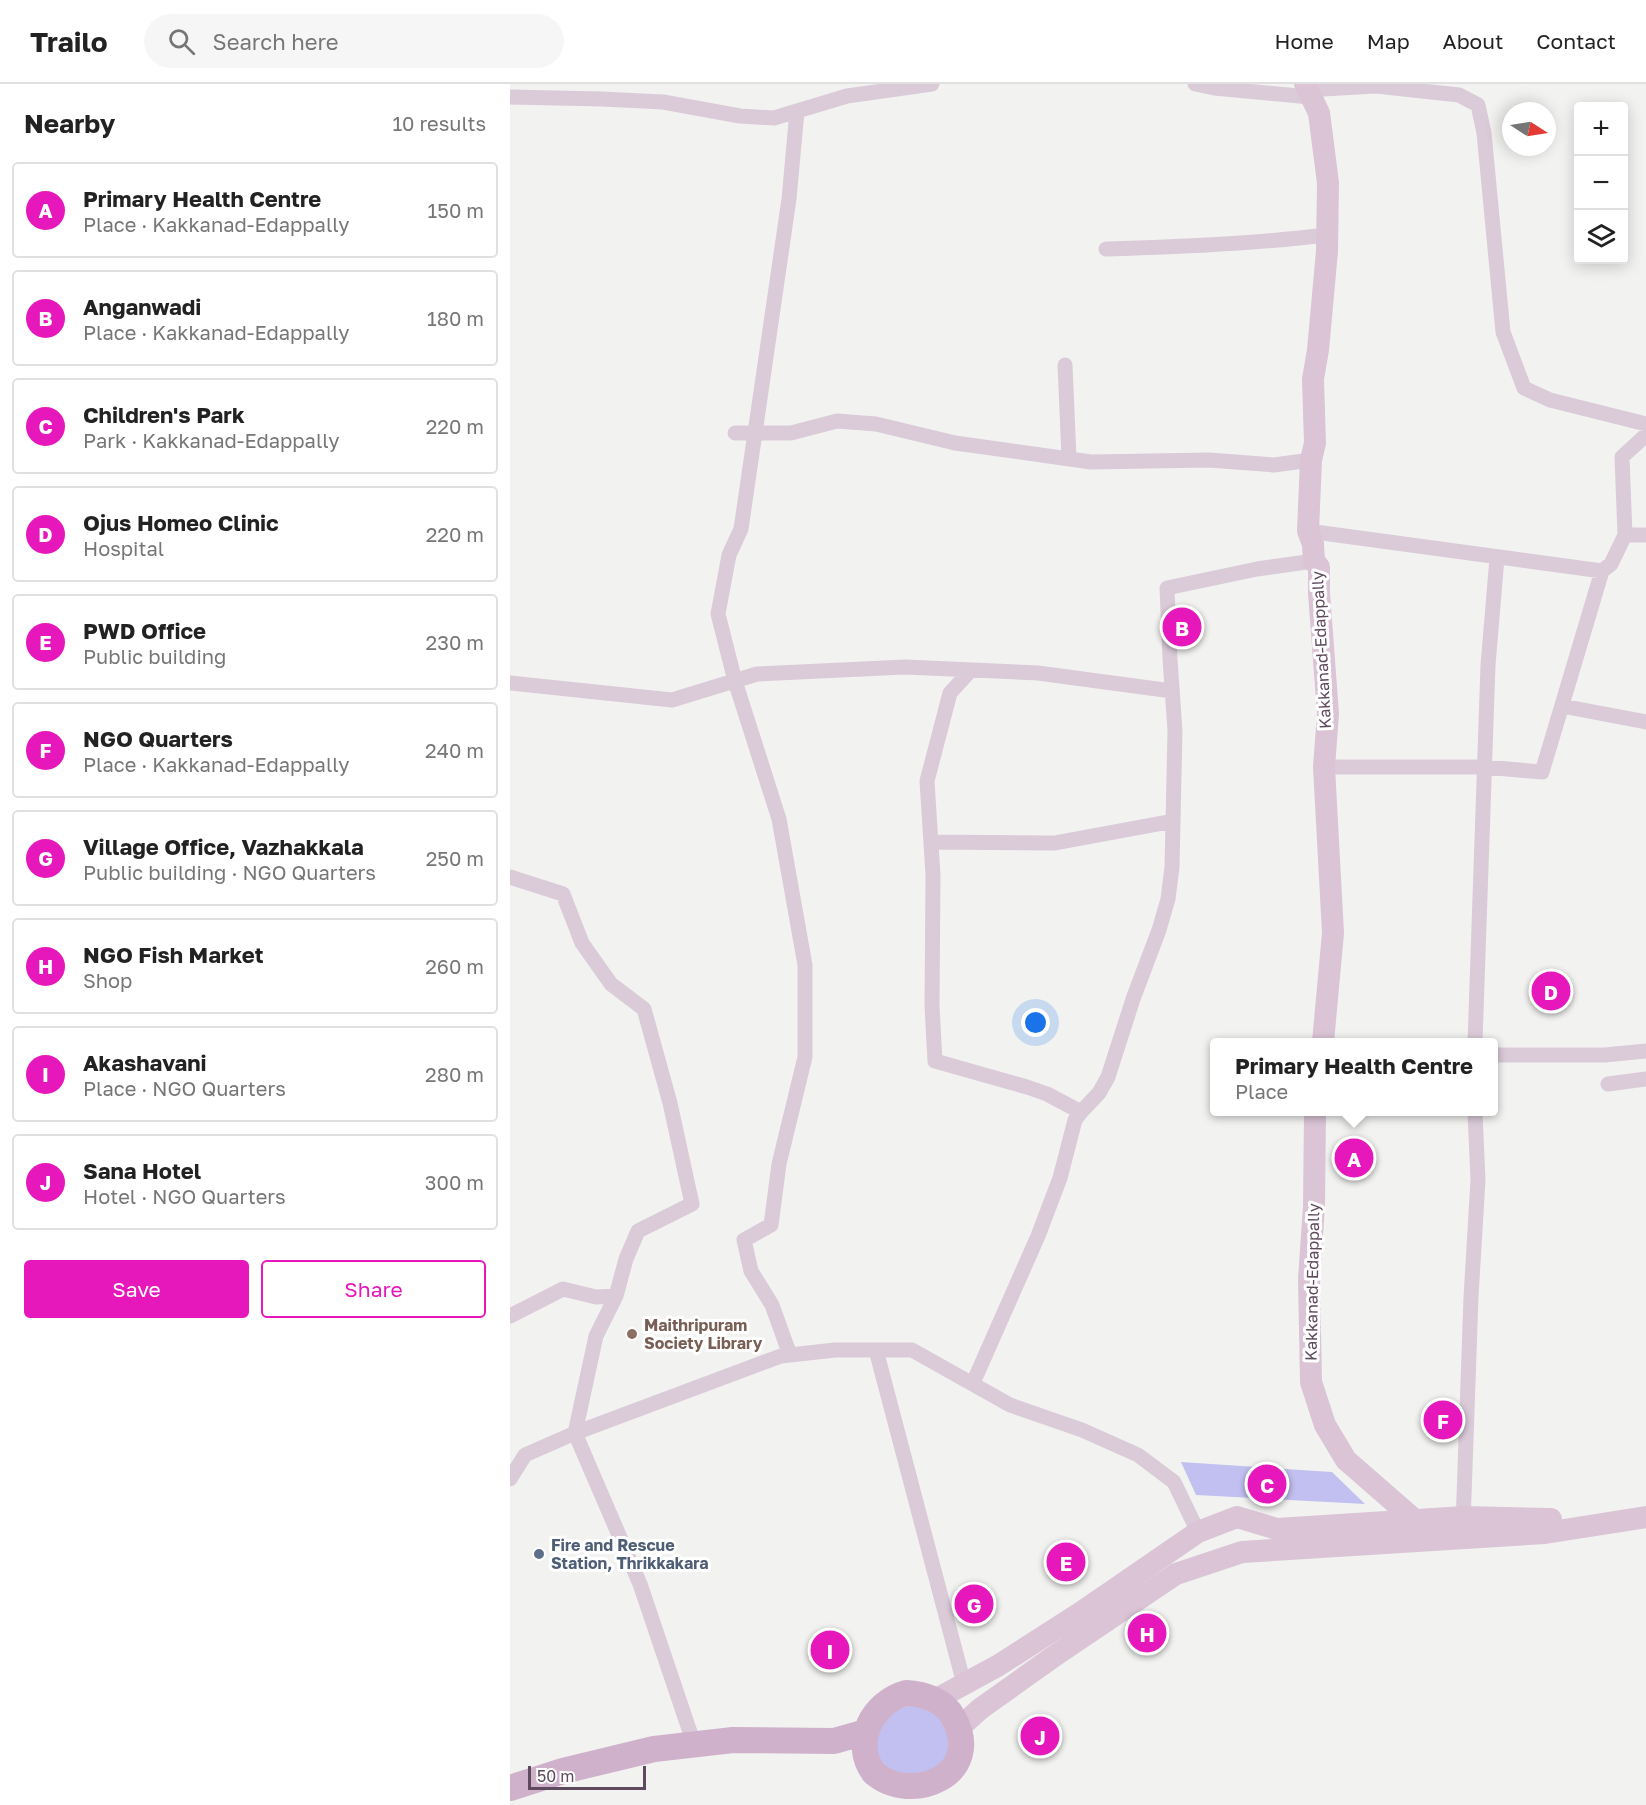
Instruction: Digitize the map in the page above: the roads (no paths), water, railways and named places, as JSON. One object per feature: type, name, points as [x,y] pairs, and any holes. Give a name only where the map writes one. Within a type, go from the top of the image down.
[{"type":"main road","points":[[906,1693],[916,1694],[935,1700],[951,1713],[959,1728],[962,1737],[961,1756],[956,1769],[940,1785],[910,1799],[902,1792],[888,1786],[873,1772],[867,1761],[864,1746],[866,1732],[873,1714],[896,1696],[906,1693]]},
{"type":"main road","points":[[510,1788],[574,1768],[654,1749],[768,1739],[834,1741],[866,1732]]},
{"type":"street","points":[[510,97],[663,102],[751,117],[774,118],[848,90],[932,84]]},
{"type":"street","points":[[1195,84],[1214,88],[1307,90],[1376,86],[1459,95],[1478,105],[1484,133],[1503,332],[1524,388],[1550,400],[1646,424]]},
{"type":"street","name":"Kakkanad-Edappally","points":[[1307,90],[1319,113],[1325,153],[1328,209],[1327,252],[1313,379],[1315,443],[1311,460],[1308,531],[1320,578],[1318,594],[1328,714],[1324,767],[1333,933],[1323,1038]]},
{"type":"street","points":[[790,1355],[772,1305],[751,1271],[744,1239],[771,1225],[779,1164],[805,1057],[805,965],[779,819],[735,681],[718,614],[729,555],[741,529],[789,199],[797,111]]},
{"type":"street","points":[[1106,249],[1199,247],[1326,235]]},
{"type":"street","points":[[1065,365],[1069,458]]},
{"type":"street","points":[[735,433],[792,433],[837,422],[876,424],[955,443],[1091,462],[1209,460],[1274,465],[1311,460]]},
{"type":"street","points":[[1324,767],[1485,767],[1542,772],[1602,571],[1611,564],[1625,534],[1622,457],[1646,435]]},
{"type":"street","points":[[1308,531],[1602,571]]},
{"type":"street","points":[[1625,534],[1646,535]]},
{"type":"street","points":[[1475,1038],[1488,664],[1497,558]]},
{"type":"street","points":[[973,1383],[1038,1236],[1060,1178],[1075,1120],[1099,1093],[1108,1077],[1168,899],[1171,878],[1175,731],[1167,588],[1257,569],[1314,561]]},
{"type":"street","points":[[510,683],[672,700],[757,674],[905,667],[1038,673],[1172,691]]},
{"type":"street","points":[[971,670],[950,693],[927,782],[933,875],[932,1006],[935,1061],[1027,1087],[1047,1094],[1081,1112]]},
{"type":"street","points":[[1562,706],[1646,722]]},
{"type":"street","points":[[931,842],[1054,843],[1173,821]]},
{"type":"street","points":[[510,877],[563,894],[582,943],[611,984],[644,1009],[670,1103],[692,1204],[638,1231],[626,1259],[616,1296],[596,1336],[575,1433],[640,1584],[694,1744]]},
{"type":"street","points":[[1498,1055],[1605,1055],[1646,1051]]},
{"type":"street","points":[[1608,1084],[1646,1079]]},
{"type":"street","name":"Kakkanad-Edappally","points":[[1315,1116],[1314,1206],[1309,1279],[1311,1382],[1325,1425],[1346,1460],[1416,1521]]},
{"type":"street","points":[[1463,1528],[1470,1308],[1478,1180],[1475,1116]]},
{"type":"street","points":[[510,1316],[563,1289],[596,1297],[616,1296]]},
{"type":"street","points":[[510,1479],[525,1455],[575,1433],[781,1356],[835,1350],[912,1350],[1010,1405],[1082,1430],[1138,1455],[1174,1482],[1198,1532]]},
{"type":"street","points":[[876,1350],[964,1684]]},
{"type":"street","points":[[935,1700],[999,1665],[1198,1532],[1238,1517],[1277,1529],[1416,1521],[1463,1528]]},
{"type":"street","points":[[959,1728],[980,1709],[1053,1657],[1176,1574],[1242,1552],[1463,1528],[1569,1520],[1580,1526],[1646,1517]]},
{"type":"place","name":"Anganwadi","points":[[1182,627]]},
{"type":"place","name":"Ojus Homeo Clinic","points":[[1551,991]]},
{"type":"place","name":"Primary Health Centre","points":[[1354,1158]]},
{"type":"place","name":"Maithripuram Society Library","points":[[632,1334]]},
{"type":"place","name":"NGO Quarters","points":[[1443,1420]]},
{"type":"place","name":"Children's Park","points":[[1267,1484]]},
{"type":"place","name":"Fire and Rescue Station, Thrikkakara","points":[[539,1554]]},
{"type":"place","name":"PWD Office","points":[[1066,1562]]},
{"type":"place","name":"Village Office, Vazhakkala","points":[[974,1604]]},
{"type":"place","name":"NGO Fish Market","points":[[1147,1633]]},
{"type":"place","name":"Akashavani","points":[[830,1650]]},
{"type":"place","name":"Sana Hotel","points":[[1040,1736]]}]
